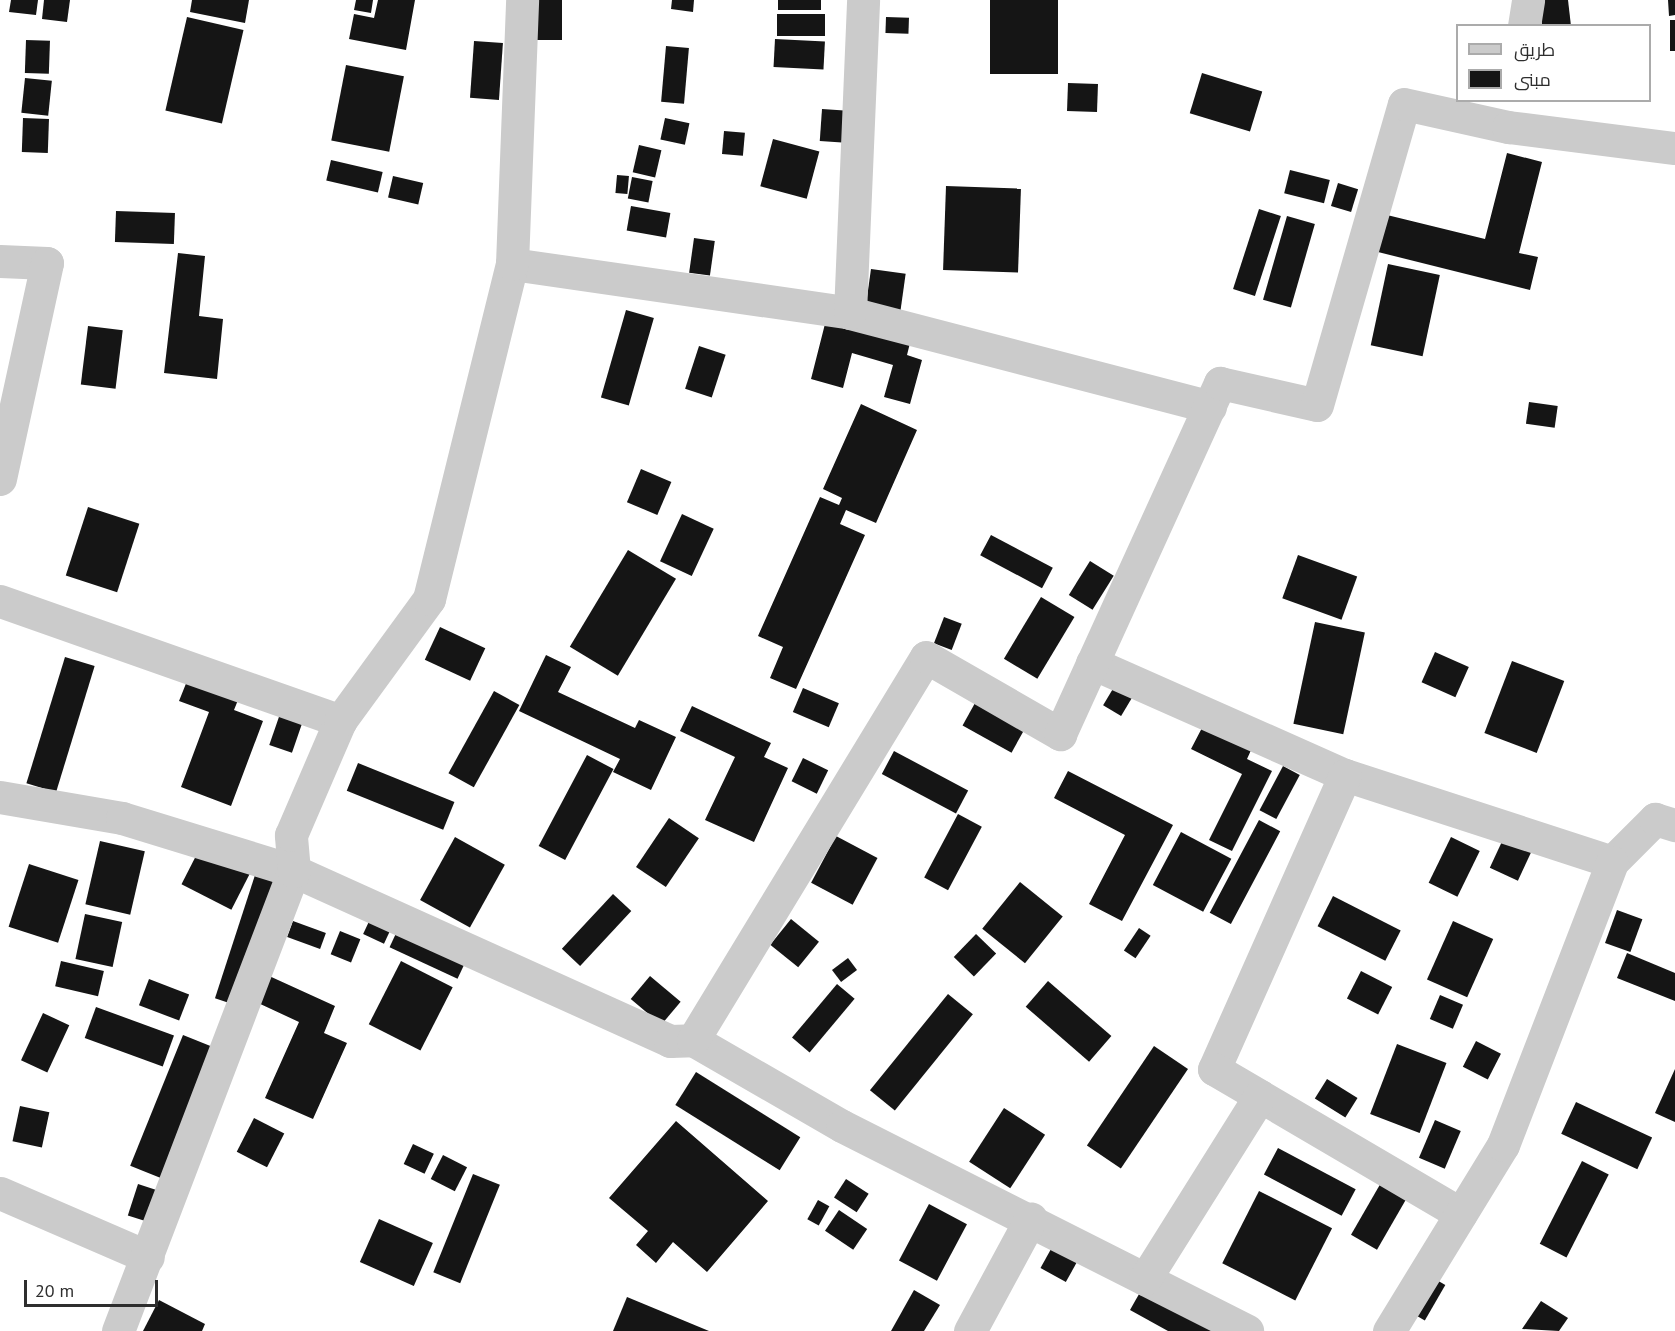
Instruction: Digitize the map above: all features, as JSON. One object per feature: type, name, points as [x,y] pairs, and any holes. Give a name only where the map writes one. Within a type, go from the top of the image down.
[{"type":"street","points":[[118,1331],[294,871],[291,835],[340,721],[429,599],[512,264],[522,0]]},
{"type":"street","points":[[850,313],[863,0]]},
{"type":"street","points":[[1524,24],[1528,0]]},
{"type":"street","points":[[693,1040],[926,657],[1060,734],[1220,382],[1317,405],[1404,104],[1510,114],[1675,148]]},
{"type":"street","points":[[0,261],[46,263],[0,479]]},
{"type":"street","points":[[512,264],[850,313],[1210,407]]},
{"type":"street","points":[[0,601],[340,721]]},
{"type":"street","points":[[1092,663],[1345,775],[1612,862]]},
{"type":"street","points":[[1345,775],[1214,1069],[1461,1214]]},
{"type":"street","points":[[0,797],[122,818],[294,871],[670,1041],[693,1040],[842,1126],[1031,1218],[1247,1331]]},
{"type":"street","points":[[1389,1331],[1503,1145],[1612,862],[1655,819],[1675,825]]},
{"type":"street","points":[[1145,1279],[1260,1096]]},
{"type":"street","points":[[0,1193],[148,1257]]},
{"type":"street","points":[[970,1331],[1031,1218]]},
{"type":"building","points":[[11,0],[38,0],[36,15],[9,12]]},
{"type":"building","points":[[44,0],[70,0],[67,22],[42,19]]},
{"type":"building","points":[[192,0],[249,0],[245,23],[190,12]]},
{"type":"building","points":[[356,0],[373,0],[371,13],[354,10]]},
{"type":"building","points":[[378,0],[415,0],[406,50],[349,39],[354,14],[374,18]]},
{"type":"building","points":[[532,0],[562,0],[562,40],[532,40]]},
{"type":"building","points":[[672,0],[694,0],[693,12],[671,9]]},
{"type":"building","points":[[778,0],[821,0],[821,10],[778,10]]},
{"type":"building","points":[[990,0],[1058,0],[1058,74],[990,74]]},
{"type":"building","points":[[1540,0],[1568,0],[1571,24],[1542,24]]},
{"type":"building","points":[[1668,0],[1675,0],[1675,15],[1669,16]]},
{"type":"building","points":[[777,14],[825,14],[825,36],[777,36]]},
{"type":"building","points":[[187,17],[244,30],[222,124],[165,111]]},
{"type":"building","points":[[886,17],[909,18],[908,34],[885,33]]},
{"type":"building","points":[[1670,20],[1675,20],[1675,51],[1670,51]]},
{"type":"building","points":[[775,39],[825,42],[823,70],[774,67]]},
{"type":"building","points":[[26,40],[50,41],[49,74],[25,73]]},
{"type":"building","points":[[474,41],[503,43],[499,100],[470,98]]},
{"type":"building","points":[[666,46],[689,48],[684,104],[661,102]]},
{"type":"building","points":[[346,65],[404,76],[389,152],[331,141]]},
{"type":"building","points":[[1202,73],[1262,91],[1250,132],[1190,113]]},
{"type":"building","points":[[25,78],[52,81],[48,116],[21,113]]},
{"type":"building","points":[[1068,83],[1098,84],[1097,112],[1067,111]]},
{"type":"building","points":[[822,109],[848,111],[846,143],[820,141]]},
{"type":"building","points":[[23,118],[49,119],[48,153],[22,152]]},
{"type":"building","points":[[665,118],[689,123],[685,145],[660,140]]},
{"type":"building","points":[[724,131],[745,133],[743,156],[722,154]]},
{"type":"building","points":[[773,139],[819,151],[807,199],[760,186]]},
{"type":"building","points":[[639,145],[661,150],[655,177],[633,172]]},
{"type":"building","points":[[1507,153],[1542,162],[1519,253],[1538,257],[1530,290],[1378,252],[1387,215],[1485,239]]},
{"type":"building","points":[[331,160],[383,172],[378,192],[326,180]]},
{"type":"building","points":[[1290,170],[1330,180],[1324,203],[1284,193]]},
{"type":"building","points":[[617,175],[629,176],[627,194],[615,193]]},
{"type":"building","points":[[393,176],[423,183],[418,204],[388,197]]},
{"type":"building","points":[[632,177],[653,181],[648,203],[628,199]]},
{"type":"building","points":[[1338,183],[1358,189],[1351,212],[1331,206]]},
{"type":"building","points":[[946,186],[1021,189],[1018,273],[943,270]]},
{"type":"building","points":[[631,206],[670,213],[666,238],[627,231]]},
{"type":"building","points":[[1259,209],[1281,216],[1255,296],[1233,289]]},
{"type":"building","points":[[116,211],[175,213],[174,244],[115,242]]},
{"type":"building","points":[[1287,216],[1315,224],[1291,308],[1263,300]]},
{"type":"building","points":[[694,238],[715,241],[710,276],[689,273]]},
{"type":"building","points":[[178,253],[205,256],[199,316],[223,319],[217,379],[164,373]]},
{"type":"building","points":[[1388,264],[1440,275],[1423,356],[1371,345]]},
{"type":"building","points":[[871,269],[906,274],[900,312],[866,308]]},
{"type":"building","points":[[626,310],[654,318],[629,405],[601,397]]},
{"type":"building","points":[[827,316],[911,339],[907,355],[922,360],[910,404],[884,397],[893,365],[852,353],[843,388],[811,379]]},
{"type":"building","points":[[88,326],[123,330],[116,389],[81,385]]},
{"type":"building","points":[[699,346],[726,355],[712,397],[685,389]]},
{"type":"building","points":[[1529,402],[1558,406],[1555,428],[1526,424]]},
{"type":"building","points":[[861,404],[917,430],[876,523],[846,510],[840,524],[865,535],[796,689],[770,678],[783,647],[758,636],[820,497],[839,505],[842,498],[823,489]]},
{"type":"building","points":[[641,469],[671,482],[657,515],[627,502]]},
{"type":"building","points":[[88,507],[139,524],[117,592],[66,575]]},
{"type":"building","points":[[682,514],[714,529],[692,576],[660,561]]},
{"type":"building","points":[[991,535],[1053,568],[1042,588],[980,555]]},
{"type":"building","points":[[628,550],[676,579],[618,676],[570,647]]},
{"type":"building","points":[[1298,555],[1357,577],[1341,620],[1282,598]]},
{"type":"building","points":[[1090,561],[1114,576],[1093,610],[1069,595]]},
{"type":"building","points":[[1041,597],[1074,617],[1037,679],[1004,659]]},
{"type":"building","points":[[944,617],[962,624],[952,650],[934,643]]},
{"type":"building","points":[[1315,622],[1365,633],[1343,734],[1293,724]]},
{"type":"building","points":[[440,627],[485,648],[470,681],[425,660]]},
{"type":"building","points":[[1435,652],[1469,667],[1455,697],[1422,682]]},
{"type":"building","points":[[546,655],[571,667],[558,692],[635,728],[639,720],[676,737],[651,790],[613,772],[620,759],[519,711]]},
{"type":"building","points":[[65,657],[95,666],[56,792],[26,783]]},
{"type":"building","points":[[1512,661],[1564,681],[1537,753],[1484,733]]},
{"type":"building","points":[[189,676],[240,695],[234,710],[263,721],[231,806],[181,787],[209,712],[179,701]]},
{"type":"building","points":[[1117,682],[1135,693],[1121,716],[1103,705]]},
{"type":"building","points":[[803,688],[839,703],[829,727],[793,712]]},
{"type":"building","points":[[494,691],[519,705],[474,787],[448,773]]},
{"type":"building","points":[[980,694],[1029,721],[1012,753],[963,725]]},
{"type":"building","points":[[692,706],[771,743],[764,757],[788,768],[754,842],[705,820],[735,757],[680,731]]},
{"type":"building","points":[[281,711],[304,719],[292,753],[269,745]]},
{"type":"building","points":[[1204,724],[1252,748],[1247,759],[1272,771],[1232,851],[1209,840],[1242,774],[1191,749]]},
{"type":"building","points":[[894,751],[968,790],[956,813],[882,774]]},
{"type":"building","points":[[587,755],[613,769],[565,860],[539,846]]},
{"type":"building","points":[[803,758],[828,770],[817,794],[792,781]]},
{"type":"building","points":[[358,763],[454,802],[443,830],[347,791]]},
{"type":"building","points":[[1283,766],[1300,775],[1276,819],[1260,810]]},
{"type":"building","points":[[1068,771],[1173,825],[1122,921],[1089,904],[1125,835],[1054,798]]},
{"type":"building","points":[[958,814],[982,827],[948,890],[924,878]]},
{"type":"building","points":[[669,818],[699,838],[666,887],[636,867]]},
{"type":"building","points":[[1259,820],[1280,831],[1231,924],[1210,913]]},
{"type":"building","points":[[1181,832],[1231,859],[1203,912],[1153,885]]},
{"type":"building","points":[[1505,835],[1533,848],[1518,881],[1490,868]]},
{"type":"building","points":[[836,836],[877,858],[853,905],[811,883]]},
{"type":"building","points":[[455,837],[505,865],[470,928],[420,900]]},
{"type":"building","points":[[1451,837],[1480,851],[1457,897],[1429,883]]},
{"type":"building","points":[[100,841],[145,851],[130,915],[85,904]]},
{"type":"building","points":[[201,846],[251,871],[231,910],[181,884]]},
{"type":"building","points":[[29,864],[78,880],[58,943],[9,927]]},
{"type":"building","points":[[257,869],[278,876],[236,1005],[215,998]]},
{"type":"building","points":[[1020,882],[1063,917],[1025,963],[982,929]]},
{"type":"building","points":[[613,894],[631,911],[580,966],[562,949]]},
{"type":"building","points":[[1333,896],[1401,931],[1385,961],[1318,926]]},
{"type":"building","points":[[1617,910],[1642,919],[1630,952],[1605,943]]},
{"type":"building","points":[[85,914],[122,922],[113,967],[75,959]]},
{"type":"building","points":[[372,915],[393,925],[384,944],[363,934]]},
{"type":"building","points":[[791,919],[819,942],[798,967],[770,945]]},
{"type":"building","points":[[293,921],[326,933],[320,949],[287,937]]},
{"type":"building","points":[[1453,921],[1493,939],[1467,997],[1427,979]]},
{"type":"building","points":[[1139,928],[1151,936],[1136,958],[1124,950]]},
{"type":"building","points":[[398,929],[466,961],[458,979],[390,947]]},
{"type":"building","points":[[340,931],[360,939],[351,962],[331,954]]},
{"type":"building","points":[[976,934],[996,953],[974,976],[954,957]]},
{"type":"building","points":[[1627,953],[1675,973],[1675,1001],[1617,978]]},
{"type":"building","points":[[848,958],[857,970],[841,982],[832,970]]},
{"type":"building","points":[[61,961],[104,971],[98,996],[55,986]]},
{"type":"building","points":[[401,961],[453,987],[420,1051],[369,1024]]},
{"type":"building","points":[[1361,971],[1392,987],[1378,1015],[1347,999]]},
{"type":"building","points":[[267,975],[335,1006],[324,1033],[347,1043],[313,1119],[265,1098],[299,1022],[256,1002]]},
{"type":"building","points":[[650,976],[681,1002],[661,1025],[631,999]]},
{"type":"building","points":[[149,979],[189,994],[179,1021],[139,1005]]},
{"type":"building","points":[[1048,981],[1111,1036],[1089,1062],[1026,1007]]},
{"type":"building","points":[[837,984],[855,999],[810,1052],[792,1038]]},
{"type":"building","points":[[948,994],[973,1014],[895,1111],[870,1090]]},
{"type":"building","points":[[1440,995],[1463,1005],[1453,1029],[1430,1019]]},
{"type":"building","points":[[96,1007],[174,1035],[163,1066],[85,1038]]},
{"type":"building","points":[[43,1013],[69,1025],[47,1072],[21,1060]]},
{"type":"building","points":[[183,1035],[217,1049],[164,1180],[130,1166]]},
{"type":"building","points":[[1476,1041],[1501,1054],[1488,1080],[1463,1067]]},
{"type":"building","points":[[1397,1044],[1446,1063],[1420,1133],[1370,1114]]},
{"type":"building","points":[[1154,1046],[1188,1069],[1121,1168],[1087,1145]]},
{"type":"building","points":[[1675,1069],[1675,1122],[1655,1113]]},
{"type":"building","points":[[696,1072],[800,1137],[780,1170],[675,1105]]},
{"type":"building","points":[[1327,1079],[1358,1098],[1345,1118],[1315,1099]]},
{"type":"building","points":[[1576,1102],[1652,1137],[1637,1169],[1561,1134]]},
{"type":"building","points":[[20,1106],[49,1112],[42,1147],[13,1141]]},
{"type":"building","points":[[1004,1108],[1045,1135],[1010,1188],[969,1162]]},
{"type":"building","points":[[254,1118],[284,1133],[267,1167],[237,1152]]},
{"type":"building","points":[[1435,1120],[1461,1131],[1445,1169],[1419,1158]]},
{"type":"building","points":[[676,1121],[768,1201],[707,1272],[673,1242],[656,1263],[636,1245],[648,1231],[609,1198]]},
{"type":"building","points":[[413,1144],[434,1154],[425,1174],[404,1164]]},
{"type":"building","points":[[1278,1148],[1356,1189],[1342,1216],[1264,1174]]},
{"type":"building","points":[[443,1155],[467,1167],[455,1191],[431,1179]]},
{"type":"building","points":[[1582,1161],[1609,1175],[1567,1257],[1540,1244]]},
{"type":"building","points":[[473,1174],[500,1185],[460,1283],[433,1272]]},
{"type":"building","points":[[846,1179],[869,1194],[857,1212],[834,1197]]},
{"type":"building","points":[[1382,1181],[1408,1196],[1377,1250],[1351,1235]]},
{"type":"building","points":[[138,1184],[162,1192],[152,1223],[128,1215]]},
{"type":"building","points":[[1259,1191],[1332,1228],[1295,1300],[1222,1263]]},
{"type":"building","points":[[818,1200],[829,1206],[819,1226],[807,1219]]},
{"type":"building","points":[[929,1204],[967,1224],[937,1281],[899,1261]]},
{"type":"building","points":[[839,1210],[867,1229],[853,1250],[825,1231]]},
{"type":"building","points":[[379,1219],[433,1243],[414,1286],[360,1262]]},
{"type":"building","points":[[1056,1240],[1081,1254],[1066,1282],[1040,1268]]},
{"type":"building","points":[[1428,1275],[1445,1285],[1425,1321],[1408,1311]]},
{"type":"building","points":[[1143,1287],[1221,1331],[1168,1331],[1130,1310]]},
{"type":"building","points":[[914,1290],[940,1305],[924,1331],[891,1331]]},
{"type":"building","points":[[627,1297],[709,1331],[613,1331]]},
{"type":"building","points":[[159,1300],[205,1324],[202,1331],[143,1331]]},
{"type":"building","points":[[1541,1301],[1568,1318],[1559,1331],[1522,1329]]}]
